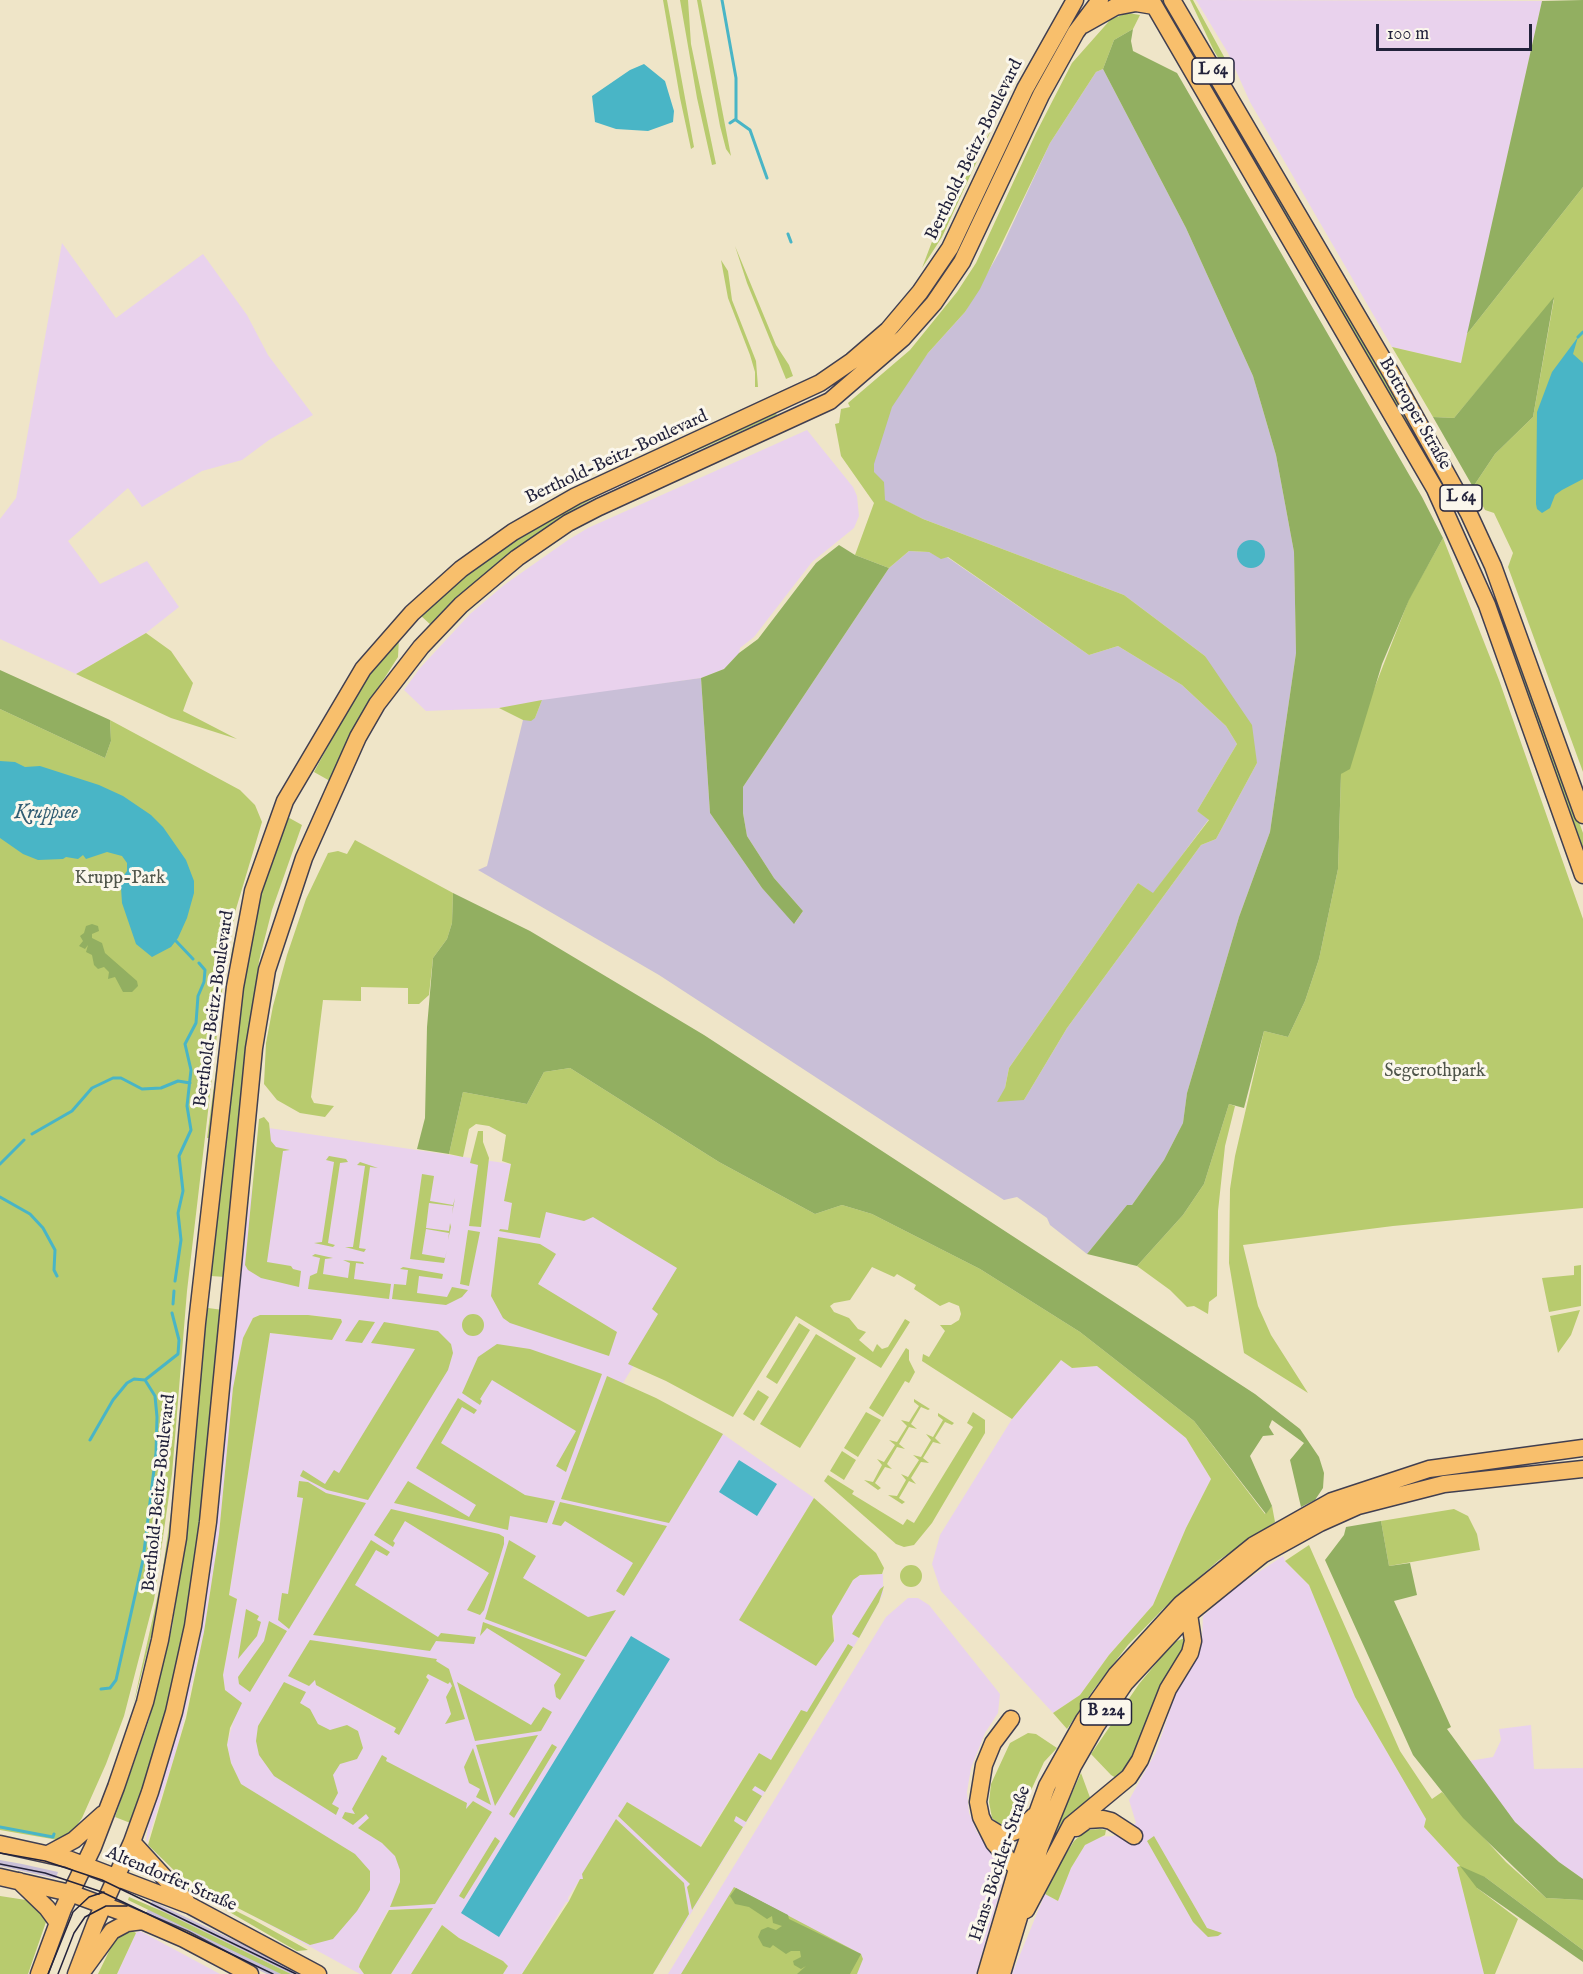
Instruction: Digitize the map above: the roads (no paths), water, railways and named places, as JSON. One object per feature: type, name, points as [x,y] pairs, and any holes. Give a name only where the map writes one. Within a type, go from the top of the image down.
[{"type":"main road","name":"Berthold-Beitz-Boulevard","points":[[39,1974],[70,1893],[108,1809],[154,1667],[178,1538],[222,1082],[245,925],[263,858],[282,807],[358,676],[398,627],[459,571],[496,543],[549,510],[812,387],[866,350],[908,306],[946,254],[1025,89],[1075,0]]},
{"type":"main road","name":"Berthold-Beitz-Boulevard","points":[[79,1974],[104,1905],[132,1842],[171,1720],[199,1590],[250,1078],[262,995],[271,955],[313,834],[358,737],[389,688],[427,640],[461,605],[517,558],[583,515],[830,401],[894,348],[927,312],[962,262],[1031,115],[1076,32],[1100,0]]},
{"type":"main road","name":"Bottroper Straße","points":[[1172,0],[1432,445],[1469,514],[1493,566],[1583,815]]},
{"type":"main road","points":[[1184,0],[1185,23]]},
{"type":"main road","points":[[1076,32],[1088,21],[1115,7],[1152,3]]},
{"type":"main road","name":"Bottroper Straße","points":[[1152,3],[1435,489],[1472,566],[1583,875]]},
{"type":"main road","points":[[1472,566],[1493,566]]},
{"type":"main road","name":"Hans-Böckler-Straße","points":[[986,1974],[1017,1869],[1047,1786],[1078,1730],[1116,1675],[1181,1604],[1254,1545],[1332,1501],[1400,1477],[1468,1462],[1583,1448]]},
{"type":"main road","name":"Hans-Böckler-Straße","points":[[1002,1974],[1013,1931],[1053,1810],[1079,1756],[1125,1683],[1189,1614],[1262,1555],[1320,1523],[1358,1506],[1444,1484],[1583,1468]]},
{"type":"main road","points":[[1013,1931],[1036,1894],[1065,1835],[1079,1817],[1107,1798],[1129,1778],[1140,1760],[1168,1689],[1190,1653],[1193,1641],[1189,1614]]},
{"type":"main road","points":[[1011,1719],[993,1743],[979,1786],[978,1802],[994,1844],[1017,1869]]},
{"type":"main road","points":[[48,1854],[74,1840],[108,1809]]},
{"type":"main road","points":[[986,1826],[999,1834],[1008,1834],[1019,1830],[1035,1815]]},
{"type":"main road","points":[[1065,1835],[1087,1820],[1103,1819],[1111,1821],[1134,1836]]},
{"type":"main road","points":[[132,1842],[191,1906]]},
{"type":"main road","name":"Altendorfer Straße","points":[[0,1844],[48,1854],[118,1876],[191,1906],[318,1974]]},
{"type":"main road","points":[[0,1877],[70,1893],[104,1905],[143,1921],[250,1974]]},
{"type":"main road","points":[[18,1880],[47,1908],[58,1923]]},
{"type":"main road","points":[[79,1974],[112,1931],[127,1923],[143,1921]]},
{"type":"water","points":[[644,64],[665,81],[674,111],[673,122],[648,131],[616,129],[595,122],[592,96],[630,70]]},
{"type":"water","points":[[1578,337],[1573,354],[1583,363],[1583,479],[1555,495],[1550,508],[1542,513],[1537,509],[1536,504],[1537,412],[1552,372]]},
{"type":"water","points":[[1251,540],[1261,544],[1265,554],[1261,564],[1251,568],[1241,564],[1237,554],[1241,544]]},
{"type":"water","name":"Kruppsee","points":[[0,761],[15,762],[25,767],[40,766],[99,785],[123,796],[151,815],[163,827],[186,860],[194,881],[194,893],[187,918],[171,947],[152,957],[136,944],[122,903],[121,888],[115,888],[127,871],[127,863],[122,856],[107,852],[86,859],[83,855],[78,859],[66,857],[38,860],[23,854],[0,838]]},
{"type":"water","points":[[739,1460],[777,1484],[757,1516],[719,1492]]},
{"type":"water","points":[[631,1636],[670,1659],[499,1937],[461,1913]]},
{"type":"waterway","points":[[722,0],[736,78],[736,120],[750,130],[767,178]]},
{"type":"waterway","points":[[730,123],[736,119]]},
{"type":"waterway","points":[[788,234],[791,242]]},
{"type":"waterway","points":[[1578,337],[1583,332]]},
{"type":"waterway","points":[[176,941],[193,959]]},
{"type":"waterway","points":[[175,1281],[181,1240],[178,1213],[183,1191],[179,1156],[191,1130],[187,1106],[191,1070],[185,1044],[196,1023],[198,996],[204,982],[205,970],[199,963]]},
{"type":"waterway","points":[[32,1134],[72,1111],[92,1088],[113,1078],[121,1078],[142,1089],[161,1088],[178,1081],[190,1083]]},
{"type":"waterway","points":[[0,1164],[24,1140]]},
{"type":"waterway","points":[[0,1197],[30,1214],[43,1228],[55,1250],[54,1270],[57,1276]]},
{"type":"waterway","points":[[173,1304],[174,1291]]},
{"type":"waterway","points":[[90,1440],[113,1400],[127,1383],[134,1379],[145,1380],[178,1354],[179,1340],[172,1313]]},
{"type":"waterway","points":[[101,1689],[110,1688],[116,1680],[143,1560],[156,1453],[157,1417],[155,1396],[145,1380]]},
{"type":"waterway","points":[[0,1827],[53,1837],[54,1834]]},
{"type":"tram line","points":[[0,1853],[45,1861],[102,1880],[296,1974]]},
{"type":"tram line","points":[[0,1864],[45,1873],[102,1892],[273,1974]]},
{"type":"tram line","points":[[48,1974],[73,1912],[89,1897],[104,1892]]},
{"type":"tram line","points":[[58,1974],[74,1933],[85,1917],[106,1906],[127,1906]]},
{"type":"park label","name":"Krupp-Park","points":[[120,879]]},
{"type":"park label","name":"Segerothpark","points":[[1435,1072]]}]
